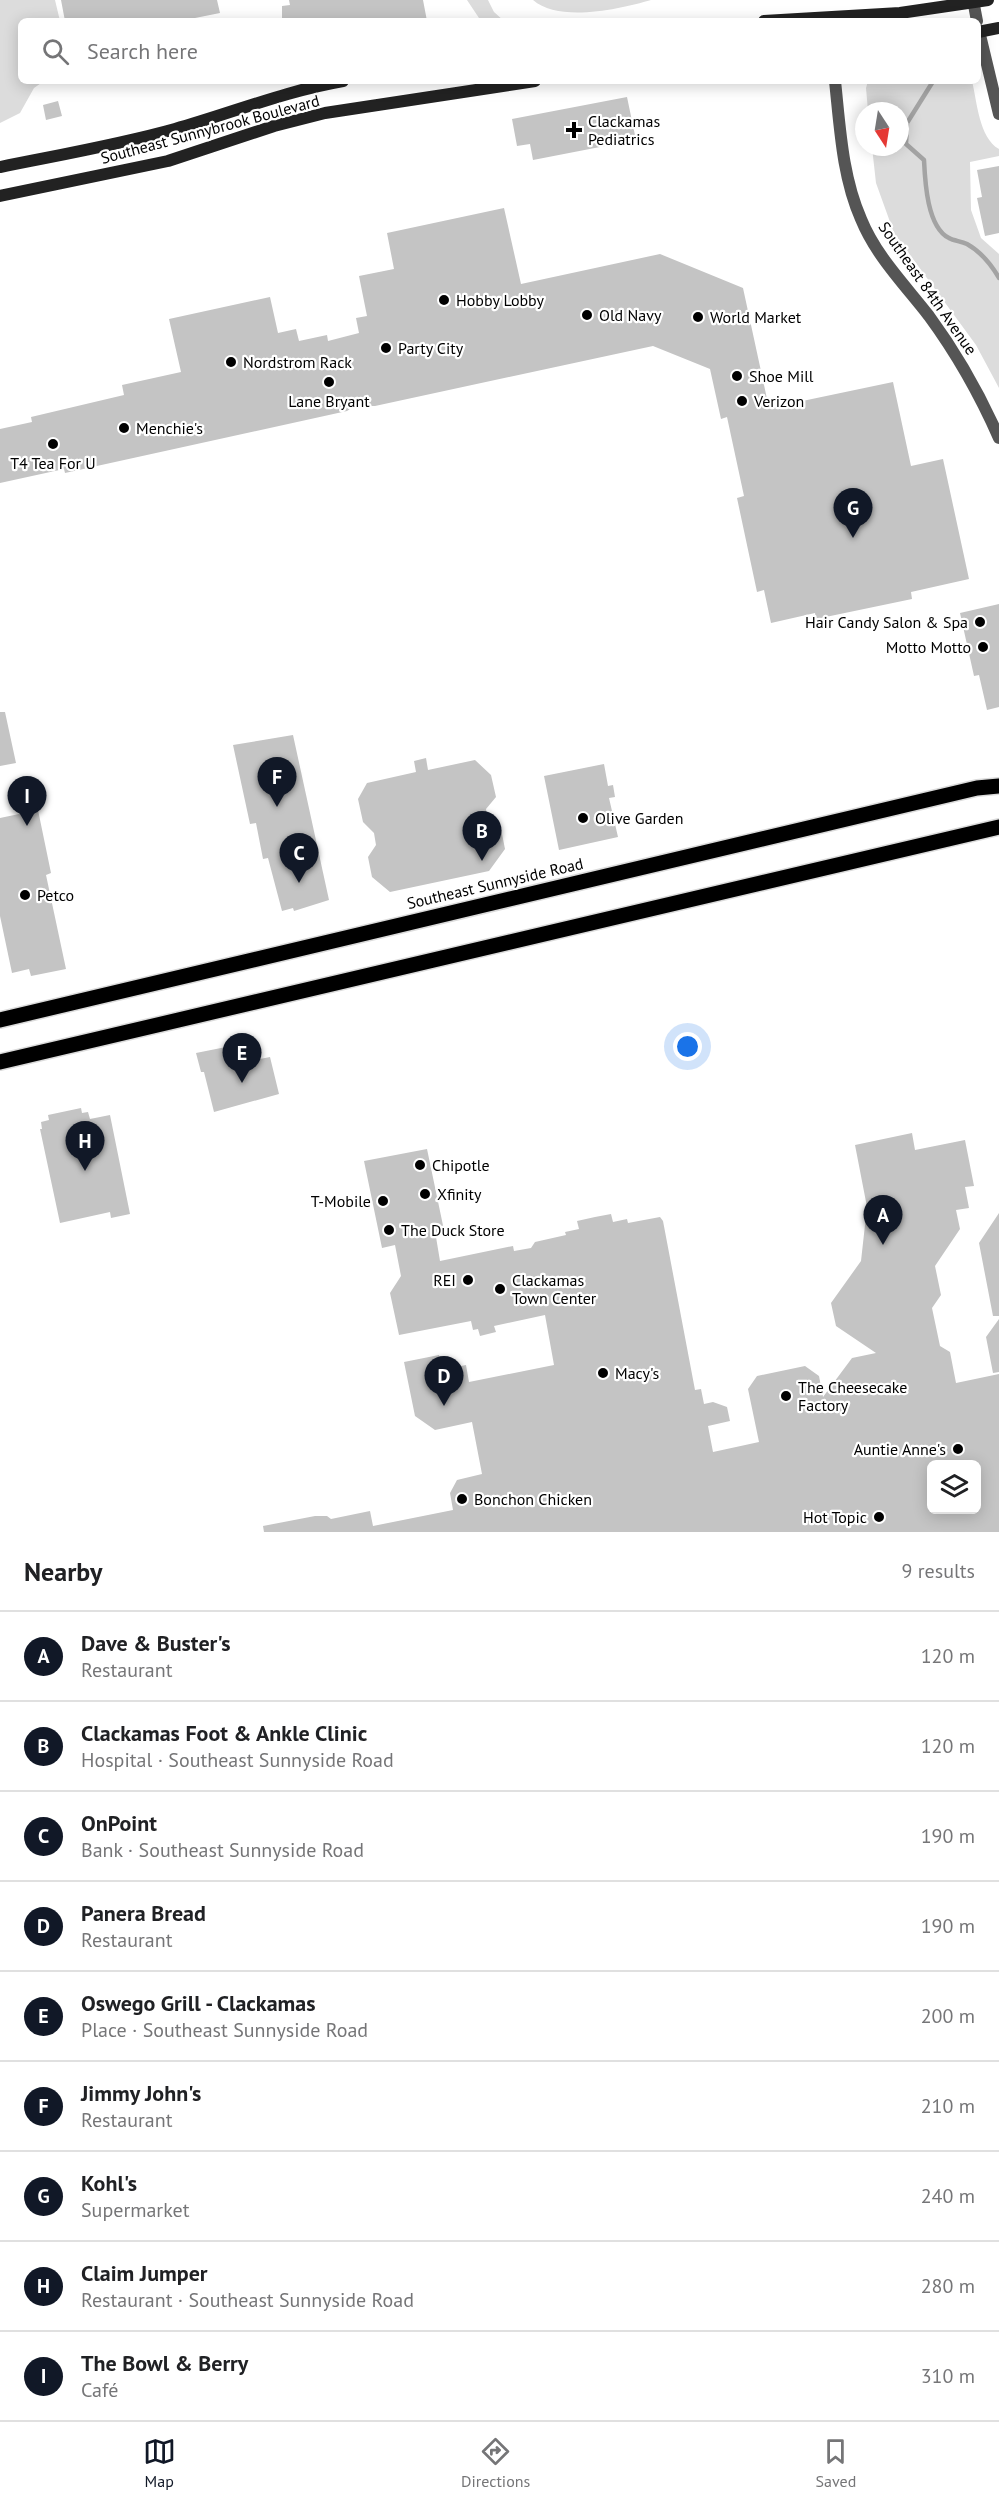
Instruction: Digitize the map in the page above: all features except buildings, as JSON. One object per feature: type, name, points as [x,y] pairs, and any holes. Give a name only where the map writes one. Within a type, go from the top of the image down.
[{"type":"main road","points":[[815,18],[900,13],[988,0]]},
{"type":"main road","points":[[981,27],[999,28]]},
{"type":"main road","name":"Southeast Sunnybrook Boulevard","points":[[0,167],[127,142],[180,128],[286,93],[329,84]]},
{"type":"main road","name":"Southeast Sunnybrook Boulevard","points":[[0,196],[168,161],[274,126],[325,113],[515,84]]},
{"type":"main road","name":"Southeast Sunnyside Road","points":[[0,1020],[976,788],[999,786]]},
{"type":"main road","points":[[0,1062],[999,827]]},
{"type":"street","points":[[973,2],[976,18]]},
{"type":"street","points":[[981,39],[999,114]]},
{"type":"street","name":"Southeast 84th Avenue","points":[[835,84],[846,173],[861,220],[880,253],[928,315],[961,363],[999,438]]},
{"type":"shaded area","points":[[0,0],[55,0],[59,18],[18,18],[18,84],[40,84],[34,88],[20,113],[0,123]]},
{"type":"shaded area","points":[[467,0],[488,0],[494,12],[501,18],[479,18]]},
{"type":"shaded area","points":[[533,0],[651,0],[607,10],[574,12],[544,7]]},
{"type":"shaded area","points":[[867,84],[973,84],[983,128],[992,144],[999,149],[999,156],[970,162],[971,210],[981,238],[999,254],[999,388],[976,345],[894,233],[876,183],[873,156],[909,156],[909,102],[867,102]]},
{"type":"waterway","points":[[931,84],[907,123],[906,144],[924,160],[929,203],[936,224],[949,238],[967,244],[977,251],[999,278]]},
{"type":"place","name":"Clackamas Pediatrics","points":[[574,130]]},
{"type":"place","name":"Hobby Lobby","points":[[444,300]]},
{"type":"place","name":"Old Navy","points":[[587,315]]},
{"type":"place","name":"World Market","points":[[698,317]]},
{"type":"place","name":"Party City","points":[[386,348]]},
{"type":"place","name":"Nordstrom Rack","points":[[231,362]]},
{"type":"place","name":"Shoe Mill","points":[[737,376]]},
{"type":"place","name":"Lane Bryant","points":[[329,382]]},
{"type":"place","name":"Verizon","points":[[742,401]]},
{"type":"place","name":"Menchie's","points":[[124,428]]},
{"type":"place","name":"T4 Tea For U","points":[[53,444]]},
{"type":"place","name":"Kohl's","points":[[853,538]]},
{"type":"place","name":"Hair Candy Salon & Spa","points":[[980,622]]},
{"type":"place","name":"Motto Motto","points":[[983,647]]},
{"type":"place","name":"Jimmy John's","points":[[277,807]]},
{"type":"place","name":"Olive Garden","points":[[583,818]]},
{"type":"place","name":"The Bowl & Berry","points":[[27,826]]},
{"type":"place","name":"Clackamas Foot & Ankle Clinic","points":[[482,861]]},
{"type":"place","name":"OnPoint","points":[[299,883]]},
{"type":"place","name":"Petco","points":[[25,895]]},
{"type":"place","name":"Oswego Grill - Clackamas","points":[[242,1083]]},
{"type":"place","name":"Chipotle","points":[[420,1165]]},
{"type":"place","name":"Claim Jumper","points":[[85,1171]]},
{"type":"place","name":"Xfinity","points":[[425,1194]]},
{"type":"place","name":"T-Mobile","points":[[383,1201]]},
{"type":"place","name":"The Duck Store","points":[[389,1230]]},
{"type":"place","name":"Dave & Buster's","points":[[883,1245]]},
{"type":"place","name":"REI","points":[[468,1280]]},
{"type":"place","name":"Clackamas Town Center","points":[[500,1289]]},
{"type":"place","name":"Macy's","points":[[603,1373]]},
{"type":"place","name":"The Cheesecake Factory","points":[[786,1396]]},
{"type":"place","name":"Panera Bread","points":[[444,1406]]},
{"type":"place","name":"Auntie Anne's","points":[[958,1449]]},
{"type":"place","name":"Bonchon Chicken","points":[[462,1499]]},
{"type":"place","name":"Hot Topic","points":[[879,1517]]}]
